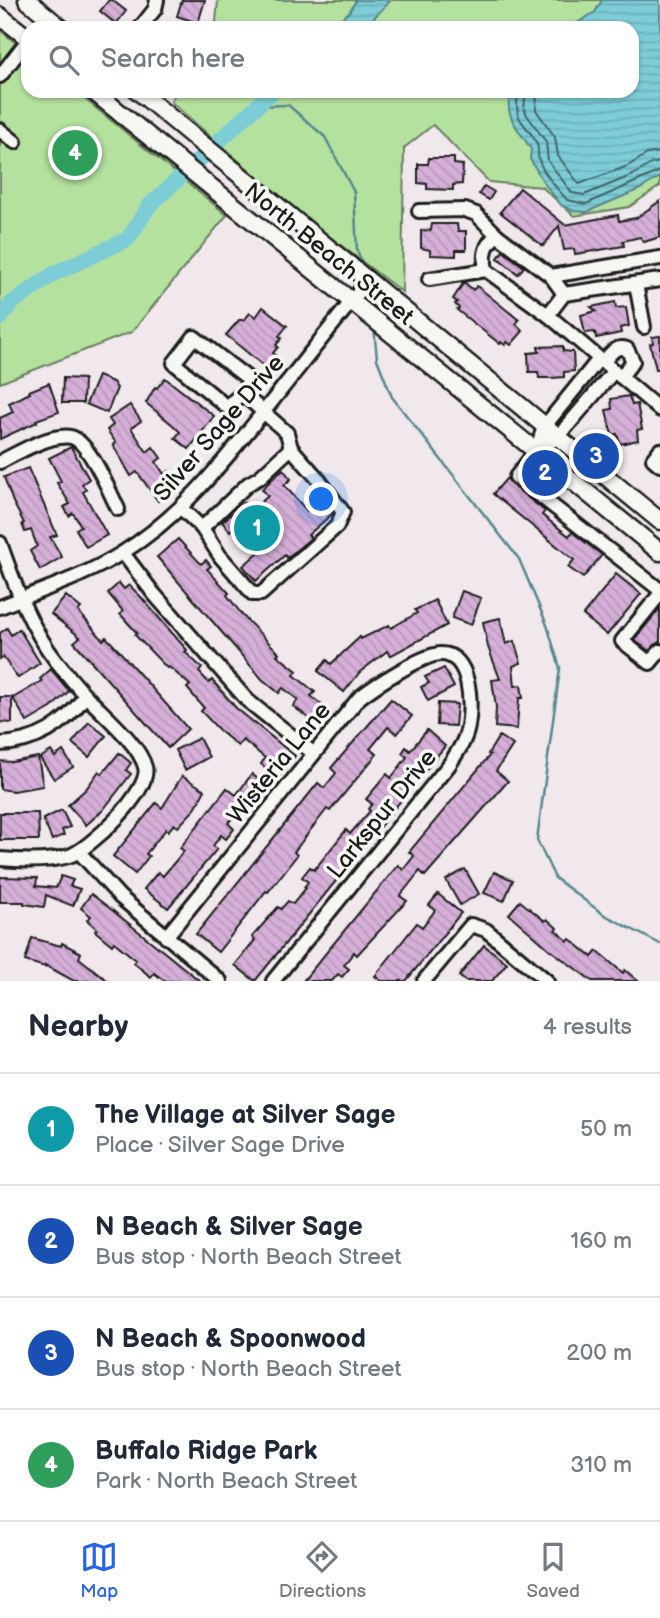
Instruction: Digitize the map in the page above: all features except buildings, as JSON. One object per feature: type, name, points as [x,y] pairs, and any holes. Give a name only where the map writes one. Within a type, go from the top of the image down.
[{"type":"main road","points":[[27,0],[52,21]]},
{"type":"main road","points":[[0,16],[21,33]]},
{"type":"main road","name":"North Beach Street","points":[[102,98],[660,552]]},
{"type":"main road","name":"North Beach Street","points":[[147,98],[660,521]]},
{"type":"street","points":[[146,21],[155,9],[157,0]]},
{"type":"street","points":[[0,76],[21,48]]},
{"type":"street","points":[[0,130],[15,142]]},
{"type":"street","points":[[419,211],[465,210],[476,214],[498,235],[551,276],[565,294]]},
{"type":"street","points":[[498,235],[488,242],[484,258],[486,270],[548,315],[660,410]]},
{"type":"street","points":[[551,276],[658,263]]},
{"type":"street","points":[[429,279],[486,270]]},
{"type":"street","points":[[548,315],[565,294],[660,280]]},
{"type":"street","name":"Silver Sage Drive","points":[[0,607],[54,587],[123,552],[181,508],[218,469],[264,412],[358,306],[368,281]]},
{"type":"street","points":[[636,284],[644,327]]},
{"type":"street","points":[[194,337],[250,380],[242,393],[227,407],[174,363],[194,337]]},
{"type":"street","points":[[536,452],[544,427],[609,367]]},
{"type":"street","points":[[609,367],[557,438],[536,452],[516,477],[658,586],[622,641],[650,663],[660,651]]},
{"type":"street","points":[[181,508],[202,528],[220,556],[253,594],[261,594],[338,526],[343,512],[291,448],[287,433],[242,393]]},
{"type":"street","points":[[0,462],[29,447],[57,438],[71,437],[81,443],[88,452],[118,509]]},
{"type":"street","points":[[202,528],[291,448]]},
{"type":"street","points":[[660,450],[653,459],[660,465]]},
{"type":"street","points":[[0,543],[20,599],[44,644],[85,696],[131,743],[145,765],[146,772],[139,791],[127,807],[79,852],[66,857],[21,861],[0,859]]},
{"type":"street","points":[[123,552],[153,594],[248,701],[313,754]]},
{"type":"street","name":"Wisteria Lane","points":[[166,937],[350,707],[373,687],[429,657],[441,654],[452,656]]},
{"type":"street","name":"Larkspur Drive","points":[[273,981],[449,765],[463,741],[468,727],[468,698],[463,669],[452,656]]},
{"type":"street","points":[[0,744],[32,740],[46,733],[69,715],[85,696]]},
{"type":"street","points":[[79,852],[102,880],[220,981]]},
{"type":"street","points":[[424,981],[471,925],[486,930],[547,981]]},
{"type":"green space","points":[[218,0],[660,0],[660,186],[629,207],[574,216],[542,187],[489,182],[433,125],[404,148],[402,292],[301,215],[171,102],[173,98],[639,98],[639,21],[216,21]]},
{"type":"green space","points":[[0,30],[21,47],[21,98],[84,98],[227,215],[132,332],[0,383]]},
{"type":"water","points":[[356,0],[391,0],[371,21],[339,20],[349,12]]},
{"type":"water","points":[[602,0],[660,0],[660,177],[640,189],[587,212],[562,206],[544,183],[530,159],[531,149],[510,115],[509,99],[639,98],[639,21],[580,21],[595,12]]},
{"type":"waterway","points":[[0,318],[12,303],[55,273],[128,239],[149,206],[265,98]]},
{"type":"waterway","points":[[255,106],[288,105],[325,137],[354,192],[357,251],[365,269]]},
{"type":"waterway","points":[[370,289],[372,310]]},
{"type":"waterway","points":[[374,327],[377,359],[392,397],[519,559],[547,625],[560,668],[537,840],[555,878],[603,914],[660,944]]},
{"type":"place","name":"Buffalo Ridge Park","points":[[75,153]]},
{"type":"place","name":"N Beach & Spoonwood","points":[[596,456]]},
{"type":"place","name":"N Beach & Silver Sage","points":[[545,473]]},
{"type":"place","name":"The Village at Silver Sage","points":[[257,528]]}]
